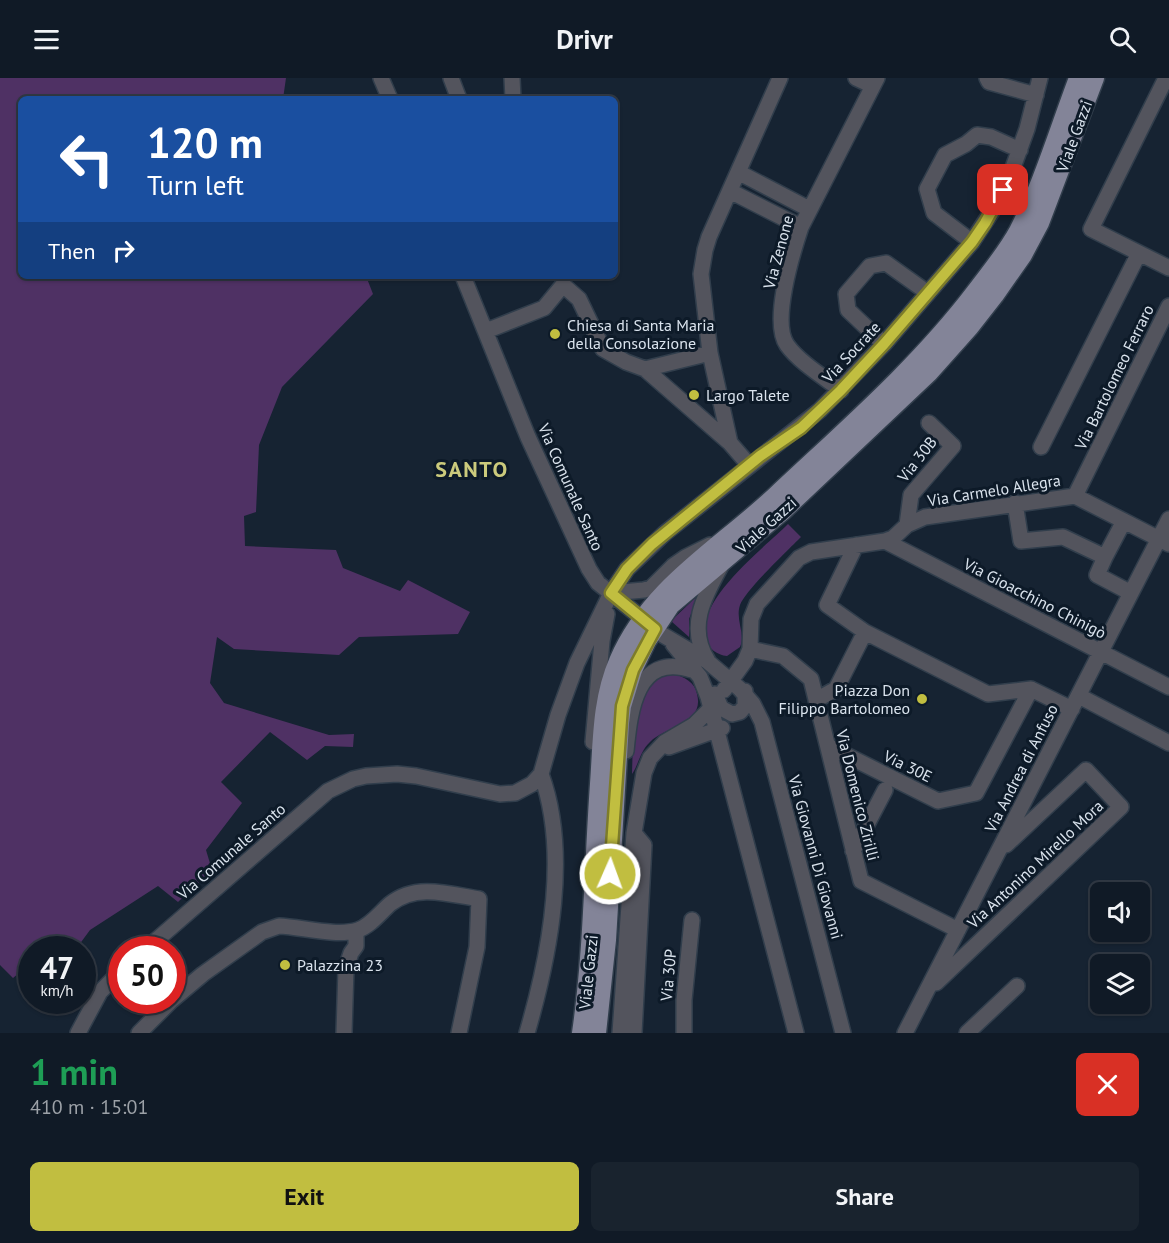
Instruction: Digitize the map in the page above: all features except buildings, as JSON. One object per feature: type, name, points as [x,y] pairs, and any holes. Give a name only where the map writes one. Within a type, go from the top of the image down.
[{"type":"main road","name":"Viale Gazzi","points":[[655,629],[659,596],[770,501],[916,361],[957,316],[997,263],[1025,217],[1078,78]]},
{"type":"main road","name":"Viale Gazzi","points":[[597,1033],[607,940],[612,831],[622,706],[633,670],[671,605],[783,511],[929,373],[995,295],[1023,255],[1040,222],[1095,78]]},
{"type":"main road","name":"Viale Gazzi","points":[[581,1033],[591,939],[603,720],[610,682],[626,645],[655,629]]},
{"type":"street","points":[[381,78],[389,96]]},
{"type":"street","points":[[451,78],[458,96]]},
{"type":"street","points":[[512,78],[513,96]]},
{"type":"street","points":[[730,443],[709,345],[702,287],[702,262],[709,237],[780,78]]},
{"type":"street","points":[[856,78],[875,82]]},
{"type":"street","points":[[987,78],[989,82],[1036,95]]},
{"type":"street","name":"Via Socrate","points":[[611,593],[639,556],[749,465],[801,428],[841,390],[972,242],[996,205],[1020,150],[1040,78]]},
{"type":"street","points":[[1166,78],[1091,229],[1169,268]]},
{"type":"street","name":"Via Zenone","points":[[841,390],[795,354],[784,339],[781,330],[782,309],[801,227],[875,82]]},
{"type":"street","points":[[972,242],[934,213],[927,189],[945,155],[966,144],[977,135],[991,137],[1020,150]]},
{"type":"street","points":[[738,172],[809,209]]},
{"type":"street","points":[[730,190],[801,227]]},
{"type":"street","points":[[1041,447],[1139,253]]},
{"type":"street","points":[[884,344],[848,310],[846,294],[870,266],[886,263],[928,293]]},
{"type":"street","name":"Via Comunale Santo","points":[[464,279],[528,437],[589,569],[598,583],[655,629]]},
{"type":"street","points":[[486,331],[543,308],[563,285],[579,299],[603,350],[645,369],[730,443],[749,465]]},
{"type":"street","name":"Via Bartolomeo Ferraro","points":[[1075,496],[1169,306]]},
{"type":"street","points":[[645,369],[709,345]]},
{"type":"street","name":"Via 30B","points":[[907,525],[911,495],[953,446],[929,423]]},
{"type":"street","name":"Via Carmelo Allegra","points":[[748,655],[751,619],[757,604],[799,558],[811,552],[885,541],[907,525],[936,515],[1075,496],[1164,541]]},
{"type":"street","points":[[1015,503],[1021,541],[1063,537],[1105,557]]},
{"type":"street","name":"Via Andrea di Anfuso","points":[[905,1033],[1131,593],[1164,541],[1169,519]]},
{"type":"street","points":[[1124,521],[1097,575],[1131,593]]},
{"type":"street","points":[[611,593],[651,588],[686,557],[729,535]]},
{"type":"street","name":"Via Gioacchino Chinigò","points":[[885,541],[1169,687]]},
{"type":"street","points":[[856,545],[827,605],[865,632],[988,694],[1031,689],[1075,702],[1169,743]]},
{"type":"street","points":[[722,563],[699,613],[697,635],[702,652],[728,694],[724,711],[736,714]]},
{"type":"street","points":[[527,1033],[553,920],[555,852],[549,794],[541,774],[577,663],[611,593]]},
{"type":"street","points":[[597,813],[591,773],[602,641],[611,593]]},
{"type":"street","points":[[655,629],[708,661]]},
{"type":"street","points":[[655,629],[713,690],[728,694],[745,706],[716,732],[655,752]]},
{"type":"street","points":[[816,700],[836,689],[865,632]]},
{"type":"street","points":[[748,655],[728,694],[716,732],[796,1033]]},
{"type":"street","name":"Via Domenico Zirilli","points":[[708,661],[726,666],[748,655],[783,656],[811,679],[861,881],[958,930]]},
{"type":"street","points":[[612,831],[624,774],[629,726],[639,688],[647,676],[660,668],[672,666],[696,674]]},
{"type":"street","points":[[567,691],[581,689],[596,699]]},
{"type":"street","name":"Via 30E","points":[[828,746],[938,801],[976,793],[1031,689]]},
{"type":"street","points":[[620,1033],[634,833],[646,766],[665,742],[694,726],[728,694]]},
{"type":"street","name":"Via Giovanni Di Giovanni","points":[[728,694],[753,705],[762,722],[843,1033]]},
{"type":"street","name":"Via Antonino Mirello Mora","points":[[926,993],[1121,807],[1086,770],[998,853]]},
{"type":"street","name":"Via Comunale Santo","points":[[161,936],[328,791],[340,784],[366,776],[397,774],[507,794],[522,790],[532,784],[541,774]]},
{"type":"street","points":[[854,851],[885,790]]},
{"type":"street","points":[[634,833],[644,845],[634,1033]]},
{"type":"street","points":[[186,988],[270,928],[279,926],[356,931],[365,927],[393,902],[404,895],[415,892],[429,891],[479,899],[477,947],[459,1033]]},
{"type":"street","name":"Via 30P","points":[[684,1033],[682,1022],[692,920]]},
{"type":"street","points":[[344,1033],[346,968],[356,946],[356,931]]},
{"type":"street","points":[[78,1033],[100,992],[108,984]]},
{"type":"street","points":[[967,1033],[1017,986]]},
{"type":"street","points":[[139,1033],[158,1014]]},
{"type":"shaded area","points":[[0,78],[286,78],[283,96],[18,96],[18,279],[367,279],[373,294],[282,387],[259,445],[256,512],[244,516],[245,546],[336,550],[343,568],[400,591],[408,580],[470,612],[458,634],[359,637],[339,655],[234,649],[217,637],[210,683],[224,703],[329,735],[354,734],[353,747],[325,746],[307,760],[270,732],[221,782],[242,803],[206,850],[212,870],[178,902],[158,886],[90,930],[86,936],[18,936],[18,974],[13,978],[0,965]]},
{"type":"shaded area","points":[[788,524],[801,537],[750,590],[740,605],[742,642],[740,647],[727,656],[717,653],[711,649],[706,640],[705,625],[710,609],[733,577]]},
{"type":"shaded area","points":[[694,599],[696,601],[689,619],[689,637],[671,621]]},
{"type":"shaded area","points":[[674,674],[685,678],[694,686],[698,704],[695,712],[683,723],[650,742],[632,774],[633,737],[639,703],[654,677]]},
{"type":"place","name":"Chiesa di Santa Maria della Consolazione","points":[[555,334]]},
{"type":"place","name":"Largo Talete","points":[[694,395]]},
{"type":"place","name":"Piazza Don Filippo Bartolomeo","points":[[922,699]]},
{"type":"place","name":"Palazzina 23","points":[[285,965]]},
{"type":"district","name":"SANTO","points":[[472,469]]},
{"type":"route","points":[[610,874],[622,706],[633,670],[655,629],[611,593],[627,569],[664,533],[760,456],[801,428],[841,390],[972,242],[1003,190]]}]
